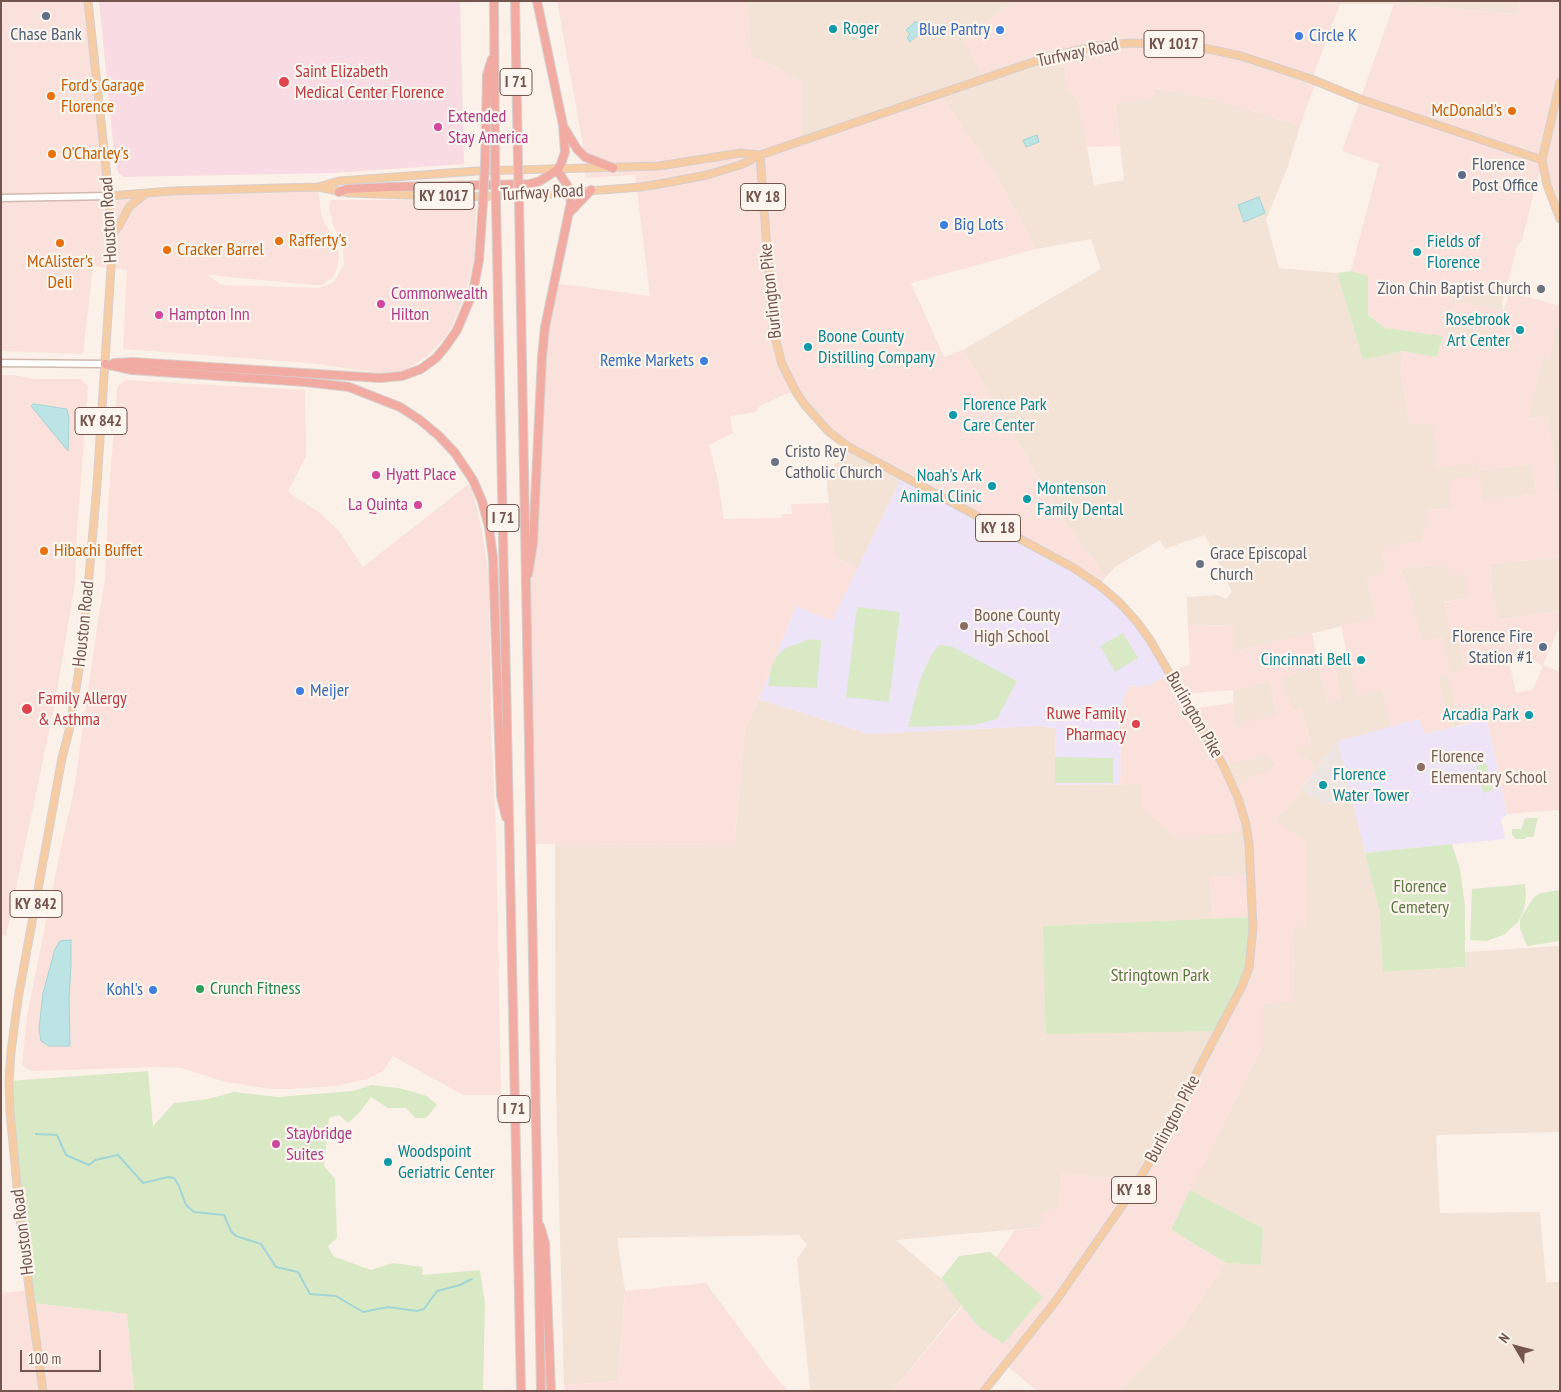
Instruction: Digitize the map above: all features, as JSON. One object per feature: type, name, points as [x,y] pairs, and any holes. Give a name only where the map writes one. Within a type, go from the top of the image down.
[{"type":"highway","name":"I 71","points":[[494,1],[496,203],[520,1389]]},
{"type":"highway","name":"I 71","points":[[514,1],[541,1391]]},
{"type":"highway","points":[[339,192],[347,189],[390,187],[530,184],[540,181],[557,170],[565,152],[563,126],[537,1]]},
{"type":"highway","points":[[105,364],[133,362],[380,378],[402,376],[421,369],[436,358],[457,330],[474,292],[480,260],[487,76],[494,48]]},
{"type":"highway","points":[[563,126],[570,139],[585,157],[613,168]]},
{"type":"highway","points":[[526,589],[532,551],[545,327],[571,202],[570,192],[557,170]]},
{"type":"highway","points":[[568,214],[591,190]]},
{"type":"highway","points":[[105,364],[132,370],[305,382],[349,387],[377,396],[400,407],[426,425],[455,454],[473,480],[482,501],[490,535],[495,589],[501,796],[510,832]]},
{"type":"highway","points":[[537,1216],[545,1243],[551,1391]]},
{"type":"main road","name":"Houston Road","points":[[43,1391],[21,1228],[10,1112],[11,1052],[20,990],[80,664],[105,364],[111,268],[111,235],[109,196],[88,1]]},
{"type":"main road","name":"Turfway Road","points":[[318,187],[339,192],[467,197],[641,187],[707,175],[744,164],[760,155],[1045,58],[1096,46],[1146,42],[1190,45],[1241,56],[1312,80],[1360,99],[1542,160]]},
{"type":"main road","points":[[1560,82],[1542,160],[1548,188],[1560,219]]},
{"type":"main road","name":"Turfway Road","points":[[1,198],[109,196],[318,187],[349,180],[477,171],[659,166],[741,153],[760,155]]},
{"type":"main road","name":"Burlington Pike","points":[[760,155],[773,330],[782,364],[804,404],[825,428],[849,447],[1072,568],[1099,585],[1119,602],[1150,640],[1223,765],[1236,793],[1246,824],[1249,844],[1253,928],[1249,968],[1242,986],[1133,1190],[1055,1302],[984,1391]]},
{"type":"main road","points":[[111,235],[119,226],[129,206],[147,193]]},
{"type":"main road","points":[[1,363],[105,364]]},
{"type":"shaded area","points":[[1,1],[88,1],[109,195],[318,187],[324,222],[337,244],[339,253],[338,266],[332,278],[322,285],[315,285],[208,275],[222,285],[319,288],[333,283],[344,265],[343,250],[329,208],[331,200],[401,200],[476,204],[474,259],[467,289],[453,324],[444,339],[425,358],[403,371],[380,373],[309,363],[123,349],[127,270],[93,266],[83,354],[1,351]]},
{"type":"shaded area","name":"Saint Elizabeth Medical Center Florence","points":[[99,1],[460,1],[464,164],[333,173],[123,177],[118,172],[115,162]]},
{"type":"shaded area","points":[[557,1],[747,1],[751,56],[803,82],[802,140],[940,94],[996,175],[1036,249],[911,283],[944,357],[963,350],[1063,519],[1106,577],[1099,585],[843,443],[796,392],[785,394],[760,406],[756,412],[730,416],[733,433],[709,445],[718,480],[724,519],[781,518],[782,514],[792,514],[791,504],[829,503],[835,557],[858,569],[832,621],[796,606],[759,699],[745,728],[734,845],[531,844],[525,589],[532,558],[542,357],[554,283],[650,296],[635,175],[586,178],[585,157]]},
{"type":"shaded area","points":[[747,1],[1012,1],[1011,4],[962,39],[1062,53],[1068,90],[1078,99],[1094,185],[1124,180],[1115,103],[1154,98],[1154,88],[1218,100],[1300,126],[1288,166],[1266,220],[1279,268],[1337,273],[1363,360],[1402,351],[1401,372],[1410,424],[1434,424],[1478,462],[1479,470],[1531,464],[1537,494],[1428,510],[1422,542],[1402,544],[1386,572],[1367,578],[1377,618],[1232,652],[1232,625],[1188,626],[1187,597],[1217,595],[1226,599],[1232,592],[1205,535],[1165,549],[1160,540],[1115,567],[1106,577],[1063,519],[963,350],[1101,269],[1091,239],[1036,249],[996,175],[940,94],[802,141],[795,79],[780,69],[751,56]]},
{"type":"shaded area","points":[[1012,1],[1319,1],[1340,4],[1312,79],[1316,81],[1300,126],[1218,100],[1155,88],[1154,98],[1115,104],[1120,146],[1086,147],[1078,99],[1068,90],[1062,53],[984,79],[962,39],[1011,4]]},
{"type":"shaded area","points":[[1319,1],[1519,1],[1517,14],[1394,4],[1340,4]]},
{"type":"shaded area","points":[[1519,1],[1560,1],[1560,219],[1544,173],[1539,173],[1522,240],[1517,247],[1505,292],[1456,288],[1452,301],[1503,311],[1510,292],[1560,306],[1560,330],[1555,329],[1551,359],[1542,357],[1528,419],[1547,416],[1554,456],[1555,492],[1560,492],[1560,557],[1490,564],[1492,591],[1498,620],[1560,611],[1560,625],[1543,665],[1560,672],[1560,810],[1507,814],[1487,720],[1461,725],[1448,674],[1438,677],[1450,728],[1424,734],[1419,719],[1391,727],[1382,690],[1357,695],[1348,659],[1341,626],[1377,618],[1367,578],[1386,572],[1381,550],[1422,541],[1428,510],[1451,508],[1450,480],[1480,475],[1483,501],[1537,494],[1531,464],[1479,470],[1478,462],[1437,468],[1434,425],[1410,424],[1401,372],[1402,351],[1437,357],[1385,328],[1368,315],[1368,277],[1351,271],[1379,164],[1342,151],[1394,4],[1517,14]],"holes":[[[1447,323],[1497,333],[1494,345],[1444,336]],[[1446,564],[1448,575],[1465,573],[1468,597],[1444,603],[1450,633],[1457,633],[1464,670],[1450,673],[1443,637],[1422,641],[1407,584],[1400,571],[1406,568]],[[1518,649],[1543,666],[1533,689],[1516,693],[1508,658]]]},
{"type":"shaded area","points":[[1456,288],[1505,292],[1502,303],[1503,311],[1452,302]]},
{"type":"shaded area","points":[[1447,323],[1497,333],[1494,345],[1443,336]]},
{"type":"shaded area","points":[[1555,328],[1560,330],[1560,492],[1555,492],[1554,456],[1547,416],[1528,419],[1542,357],[1550,359]]},
{"type":"shaded area","points":[[1,375],[14,375],[35,379],[81,379],[88,387],[75,583],[55,703],[6,936],[1,935]]},
{"type":"shaded area","points":[[126,380],[305,390],[306,456],[288,492],[320,513],[339,531],[363,567],[469,484],[481,526],[489,575],[491,728],[496,831],[501,1095],[463,1095],[393,1056],[383,1071],[367,1079],[336,1086],[291,1089],[271,1089],[225,1082],[182,1068],[31,1071],[22,1065],[27,1016],[74,790],[105,580],[108,505],[117,390],[119,385]]},
{"type":"shaded area","points":[[849,447],[902,476],[858,569],[835,557],[826,476]]},
{"type":"shaded area","name":"Boone County High School","points":[[902,476],[1072,567],[1119,602],[1170,673],[1149,685],[1139,687],[1129,685],[1119,720],[1121,736],[1120,784],[1055,785],[1056,728],[1039,726],[868,734],[759,699],[796,606],[832,621]]},
{"type":"shaded area","points":[[1560,557],[1560,611],[1498,620],[1492,591],[1490,564]]},
{"type":"shaded area","points":[[1446,564],[1465,573],[1468,597],[1444,602],[1457,633],[1465,670],[1450,674],[1422,642],[1407,584],[1400,571],[1406,568]]},
{"type":"shaded area","points":[[1233,625],[1233,652],[1312,633],[1319,666],[1281,678],[1292,711],[1301,709],[1311,745],[1293,749],[1317,768],[1283,812],[1275,818],[1306,843],[1307,926],[1293,928],[1294,1001],[1263,1004],[1263,1045],[1171,1230],[1226,1263],[1183,1326],[1119,1391],[1037,1391],[1006,1365],[984,1391],[893,1391],[959,1311],[1015,1230],[1041,1227],[1041,1214],[1059,1208],[1062,1174],[1113,1178],[1133,1190],[1236,1000],[1252,917],[1213,919],[1210,877],[1250,875],[1246,832],[1176,837],[1141,807],[1142,784],[1120,784],[1121,736],[1119,720],[1129,685],[1136,687],[1190,664],[1188,626]],"holes":[[[1269,681],[1278,714],[1235,726],[1234,703],[1191,709],[1182,694],[1233,690]],[[1266,755],[1276,763],[1269,771],[1233,784],[1224,765]]]},
{"type":"shaded area","points":[[1348,659],[1357,695],[1382,690],[1391,727],[1338,741],[1317,768],[1293,749],[1311,744],[1301,709],[1292,711],[1281,678],[1319,666],[1328,702],[1341,699],[1334,662]]},
{"type":"shaded area","points":[[1334,662],[1341,699],[1328,702],[1319,666]]},
{"type":"shaded area","points":[[1448,674],[1461,725],[1450,728],[1438,677]]},
{"type":"shaded area","points":[[1269,681],[1278,715],[1234,726],[1233,690]]},
{"type":"shaded area","points":[[759,699],[868,734],[1039,726],[1056,728],[1055,785],[1142,784],[1247,832],[1251,875],[1210,877],[1213,919],[1043,926],[1220,1031],[1133,1190],[1113,1178],[1062,1174],[1059,1208],[1041,1227],[896,1240],[966,1300],[893,1391],[812,1391],[810,1389],[797,1259],[807,1245],[799,1235],[617,1238],[625,1291],[618,1381],[564,1385],[556,1090],[555,844],[734,845],[745,728]]},
{"type":"shaded area","name":"Florence Elementary School","points":[[1420,719],[1424,734],[1487,720],[1507,814],[1501,820],[1505,839],[1365,853],[1338,741]]},
{"type":"shaded area","points":[[1338,741],[1352,798],[1324,805],[1301,789]]},
{"type":"shaded area","points":[[1266,755],[1276,763],[1269,771],[1233,784],[1223,765]]},
{"type":"shaded area","points":[[1301,789],[1324,805],[1352,798],[1380,914],[1384,972],[1465,967],[1465,952],[1560,946],[1560,1132],[1436,1135],[1440,1213],[1540,1212],[1546,1282],[1560,1282],[1560,1391],[1119,1391],[1183,1326],[1226,1263],[1261,1265],[1263,1228],[1190,1190],[1263,1045],[1263,1004],[1294,1000],[1293,928],[1307,925],[1275,818],[1283,812]]},
{"type":"shaded area","points":[[706,1283],[777,1379],[788,1391],[565,1391],[564,1385],[618,1381],[625,1291]]},
{"type":"shaded area","points":[[30,1290],[32,1303],[127,1314],[134,1391],[1,1391],[1,1293]]},
{"type":"green space","points":[[1351,271],[1368,276],[1368,315],[1385,328],[1443,336],[1437,357],[1402,351],[1363,360],[1337,273]]},
{"type":"green space","points":[[857,607],[900,612],[889,702],[846,697]]},
{"type":"green space","points":[[1123,633],[1138,658],[1115,672],[1100,646]]},
{"type":"green space","points":[[810,639],[821,640],[817,688],[768,686],[771,667],[777,656],[784,649]]},
{"type":"green space","points":[[939,645],[951,646],[1017,681],[997,719],[974,725],[908,727],[920,680],[931,655]]},
{"type":"green space","points":[[1055,757],[1113,758],[1113,783],[1055,783]]},
{"type":"green space","points":[[1486,763],[1489,776],[1479,778],[1476,766]]},
{"type":"green space","points":[[1489,777],[1493,790],[1483,793],[1480,780]]},
{"type":"green space","points":[[1525,818],[1538,818],[1533,837],[1516,839],[1512,835],[1512,829],[1521,829]]},
{"type":"green space","name":"Florence Cemetery","points":[[1452,844],[1460,869],[1465,905],[1465,967],[1383,972],[1380,914],[1365,853]]},
{"type":"green space","points":[[1525,884],[1524,910],[1518,922],[1505,934],[1487,941],[1470,940],[1472,889]]},
{"type":"green space","points":[[1560,890],[1560,941],[1527,946],[1520,929],[1520,920],[1523,914],[1534,897],[1541,893]]},
{"type":"green space","name":"Stringtown Park","points":[[1253,917],[1249,968],[1220,1031],[1046,1034],[1043,926]]},
{"type":"green space","points":[[148,1071],[153,1126],[174,1103],[208,1099],[234,1092],[278,1097],[353,1091],[372,1085],[399,1088],[427,1096],[437,1105],[426,1118],[415,1118],[406,1108],[388,1108],[371,1097],[360,1112],[348,1123],[339,1115],[329,1118],[324,1166],[335,1179],[337,1238],[328,1246],[333,1256],[371,1270],[393,1263],[423,1267],[422,1275],[480,1270],[485,1303],[483,1391],[134,1391],[127,1314],[32,1303],[9,1081]]},
{"type":"green space","points":[[1190,1190],[1263,1228],[1261,1265],[1226,1263],[1171,1230]]},
{"type":"green space","points":[[990,1252],[1043,1297],[1003,1344],[977,1325],[941,1279],[959,1256]]},
{"type":"water","points":[[915,22],[919,22],[924,29],[910,42],[907,38],[910,34],[906,30]]},
{"type":"water","points":[[1037,135],[1039,142],[1026,147],[1023,140]]},
{"type":"water","points":[[1259,197],[1265,213],[1244,222],[1238,205]]},
{"type":"water","points":[[34,404],[67,409],[69,419],[68,451],[31,406]]},
{"type":"water","points":[[71,940],[70,1046],[49,1046],[41,1041],[39,1029],[43,993],[55,949],[60,941]]},
{"type":"waterway","points":[[36,1134],[57,1135],[66,1155],[89,1165],[95,1160],[118,1155],[143,1183],[168,1177],[174,1178],[186,1205],[194,1212],[224,1215],[231,1231],[236,1236],[261,1244],[276,1267],[298,1272],[310,1294],[336,1296],[363,1312],[388,1307],[417,1311],[424,1309],[437,1291],[460,1285],[472,1279]]},
{"type":"place","name":"Chase Bank","points":[[46,16]]},
{"type":"place","name":"Roger","points":[[833,29]]},
{"type":"place","name":"Blue Pantry","points":[[1000,30]]},
{"type":"place","name":"Circle K","points":[[1299,36]]},
{"type":"place","name":"Saint Elizabeth Medical Center Florence","points":[[284,82]]},
{"type":"place","name":"Ford's Garage Florence","points":[[51,96]]},
{"type":"place","name":"McDonald's","points":[[1512,111]]},
{"type":"place","name":"Extended Stay America","points":[[438,127]]},
{"type":"place","name":"O'Charley's","points":[[52,154]]},
{"type":"place","name":"Florence Post Office","points":[[1462,175]]},
{"type":"place","name":"Big Lots","points":[[944,225]]},
{"type":"place","name":"Rafferty's","points":[[279,241]]},
{"type":"place","name":"McAlister's Deli","points":[[60,243]]},
{"type":"place","name":"Cracker Barrel","points":[[167,250]]},
{"type":"place","name":"Fields of Florence","points":[[1417,252]]},
{"type":"place","name":"Zion Chin Baptist Church","points":[[1541,289]]},
{"type":"place","name":"Commonwealth Hilton","points":[[381,304]]},
{"type":"place","name":"Hampton Inn","points":[[159,315]]},
{"type":"place","name":"Rosebrook Art Center","points":[[1520,330]]},
{"type":"place","name":"Boone County Distilling Company","points":[[808,347]]},
{"type":"place","name":"Remke Markets","points":[[704,361]]},
{"type":"place","name":"Florence Park Care Center","points":[[953,415]]},
{"type":"place","name":"Cristo Rey Catholic Church","points":[[775,462]]},
{"type":"place","name":"Hyatt Place","points":[[376,475]]},
{"type":"place","name":"Noah's Ark Animal Clinic","points":[[992,486]]},
{"type":"place","name":"Montenson Family Dental","points":[[1027,499]]},
{"type":"place","name":"La Quinta","points":[[418,505]]},
{"type":"place","name":"Hibachi Buffet","points":[[44,551]]},
{"type":"place","name":"Grace Episcopal Church","points":[[1200,564]]},
{"type":"place","name":"Boone County High School","points":[[964,626]]},
{"type":"place","name":"Florence Fire Station #1","points":[[1543,647]]},
{"type":"place","name":"Cincinnati Bell","points":[[1361,660]]},
{"type":"place","name":"Meijer","points":[[300,691]]},
{"type":"place","name":"Family Allergy & Asthma","points":[[27,709]]},
{"type":"place","name":"Arcadia Park","points":[[1529,715]]},
{"type":"place","name":"Ruwe Family Pharmacy","points":[[1136,724]]},
{"type":"place","name":"Florence Elementary School","points":[[1421,767]]},
{"type":"place","name":"Florence Water Tower","points":[[1323,785]]},
{"type":"place","name":"Crunch Fitness","points":[[200,989]]},
{"type":"place","name":"Kohl's","points":[[153,990]]},
{"type":"place","name":"Staybridge Suites","points":[[276,1144]]},
{"type":"place","name":"Woodspoint Geriatric Center","points":[[388,1162]]}]
